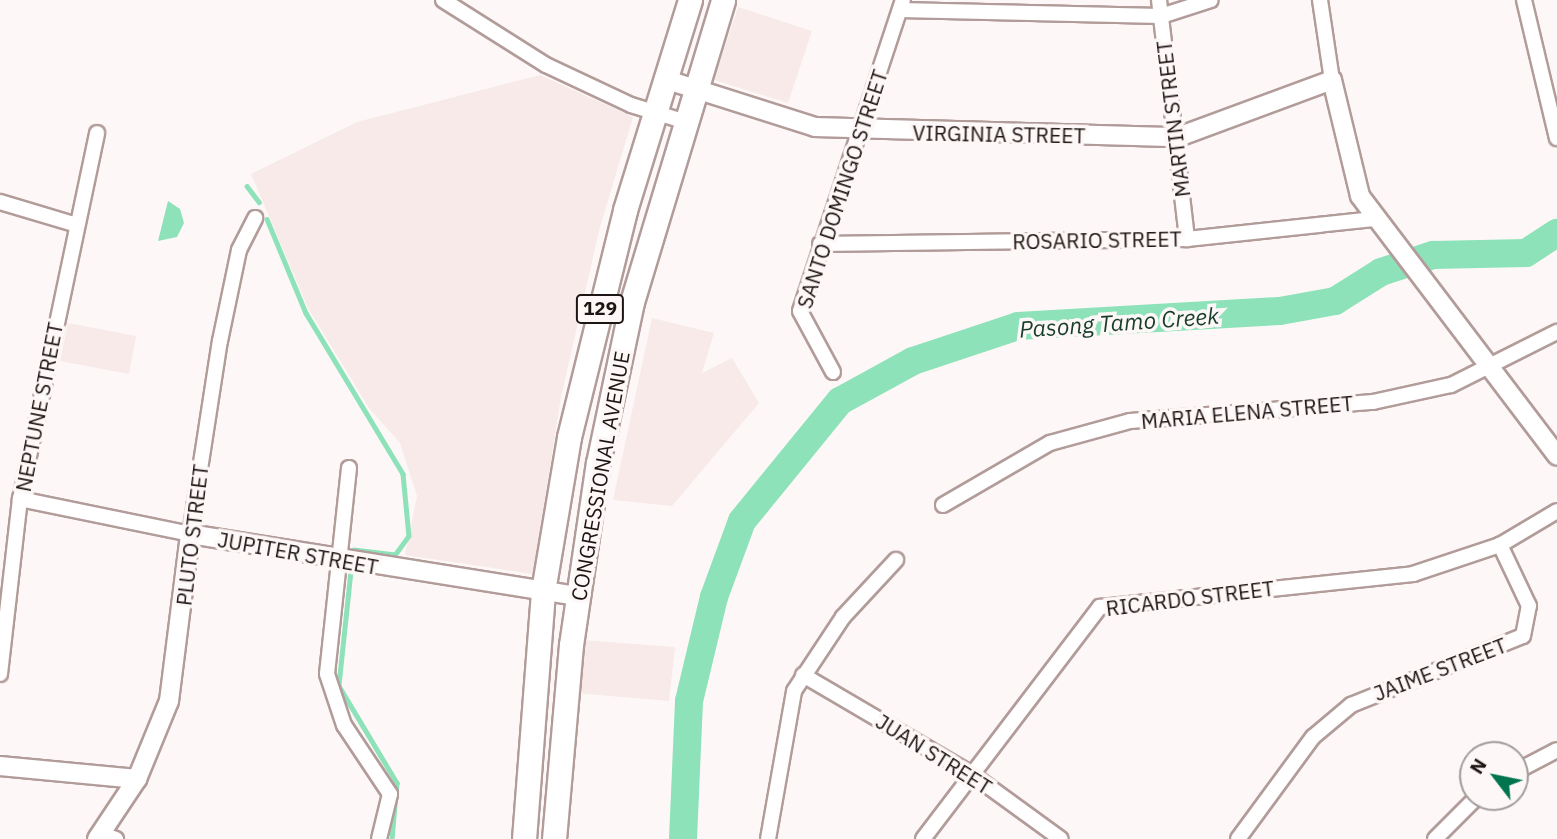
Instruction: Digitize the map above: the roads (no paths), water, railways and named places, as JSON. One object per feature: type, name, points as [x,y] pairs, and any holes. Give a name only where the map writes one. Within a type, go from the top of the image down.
[{"type":"main road","name":"CONGRESSIONAL AVENUE","points":[[524,839],[543,591],[569,437],[653,113],[690,0]]},
{"type":"main road","name":"CONGRESSIONAL AVENUE","points":[[554,839],[578,596],[632,302],[683,121],[723,0]]},
{"type":"street","points":[[443,0],[546,65],[653,113],[683,121]]},
{"type":"street","name":"MARTIN STREET","points":[[1159,0],[1178,137],[1187,239]]},
{"type":"street","points":[[902,5],[1161,16],[1212,0]]},
{"type":"street","points":[[1320,0],[1332,80],[1352,181],[1374,219],[1422,286],[1485,369],[1557,456]]},
{"type":"street","points":[[1524,0],[1557,138]]},
{"type":"street","name":"SANTO DOMINGO STREET","points":[[833,372],[801,320],[820,244],[902,5]]},
{"type":"street","name":"VIRGINIA STREET","points":[[664,79],[815,127],[1178,137],[1332,80]]},
{"type":"street","name":"NEPTUNE STREET","points":[[0,674],[20,499],[97,132]]},
{"type":"street","points":[[0,202],[76,225]]},
{"type":"street","name":"PLUTO STREET","points":[[105,837],[137,779],[169,701],[190,534],[220,341],[239,250],[255,218]]},
{"type":"street","name":"ROSARIO STREET","points":[[820,244],[1187,239],[1374,219]]},
{"type":"street","name":"MARIA ELENA STREET","points":[[943,505],[1050,443],[1130,421],[1373,402],[1451,385],[1557,332]]},
{"type":"street","points":[[349,468],[327,674],[344,725],[390,794],[379,839]]},
{"type":"street","name":"JUPITER STREET","points":[[20,499],[338,562],[578,596]]},
{"type":"street","name":"RICARDO STREET","points":[[923,839],[970,773],[1100,607],[1413,575],[1500,545],[1557,511]]},
{"type":"street","name":"JAIME STREET","points":[[1238,839],[1313,737],[1351,705],[1523,636],[1529,606],[1500,545]]},
{"type":"street","points":[[768,839],[784,722],[803,675],[843,617],[895,559]]},
{"type":"street","name":"JUAN STREET","points":[[803,675],[970,773],[1061,839]]},
{"type":"street","points":[[1529,765],[1557,750]]},
{"type":"street","points":[[0,765],[137,779]]},
{"type":"street","points":[[1435,839],[1463,811]]},
{"type":"waterway","points":[[247,186],[259,202]]},
{"type":"waterway","points":[[267,219],[306,313],[403,474],[409,536],[395,555],[354,550]]},
{"type":"waterway","name":"Pasong Tamo Creek","points":[[683,839],[689,701],[714,597],[742,521],[840,401],[913,361],[1018,326],[1280,311],[1335,301],[1381,272],[1433,255],[1526,253],[1557,233]]},
{"type":"waterway","points":[[351,571],[339,686],[397,783],[392,839]]}]
